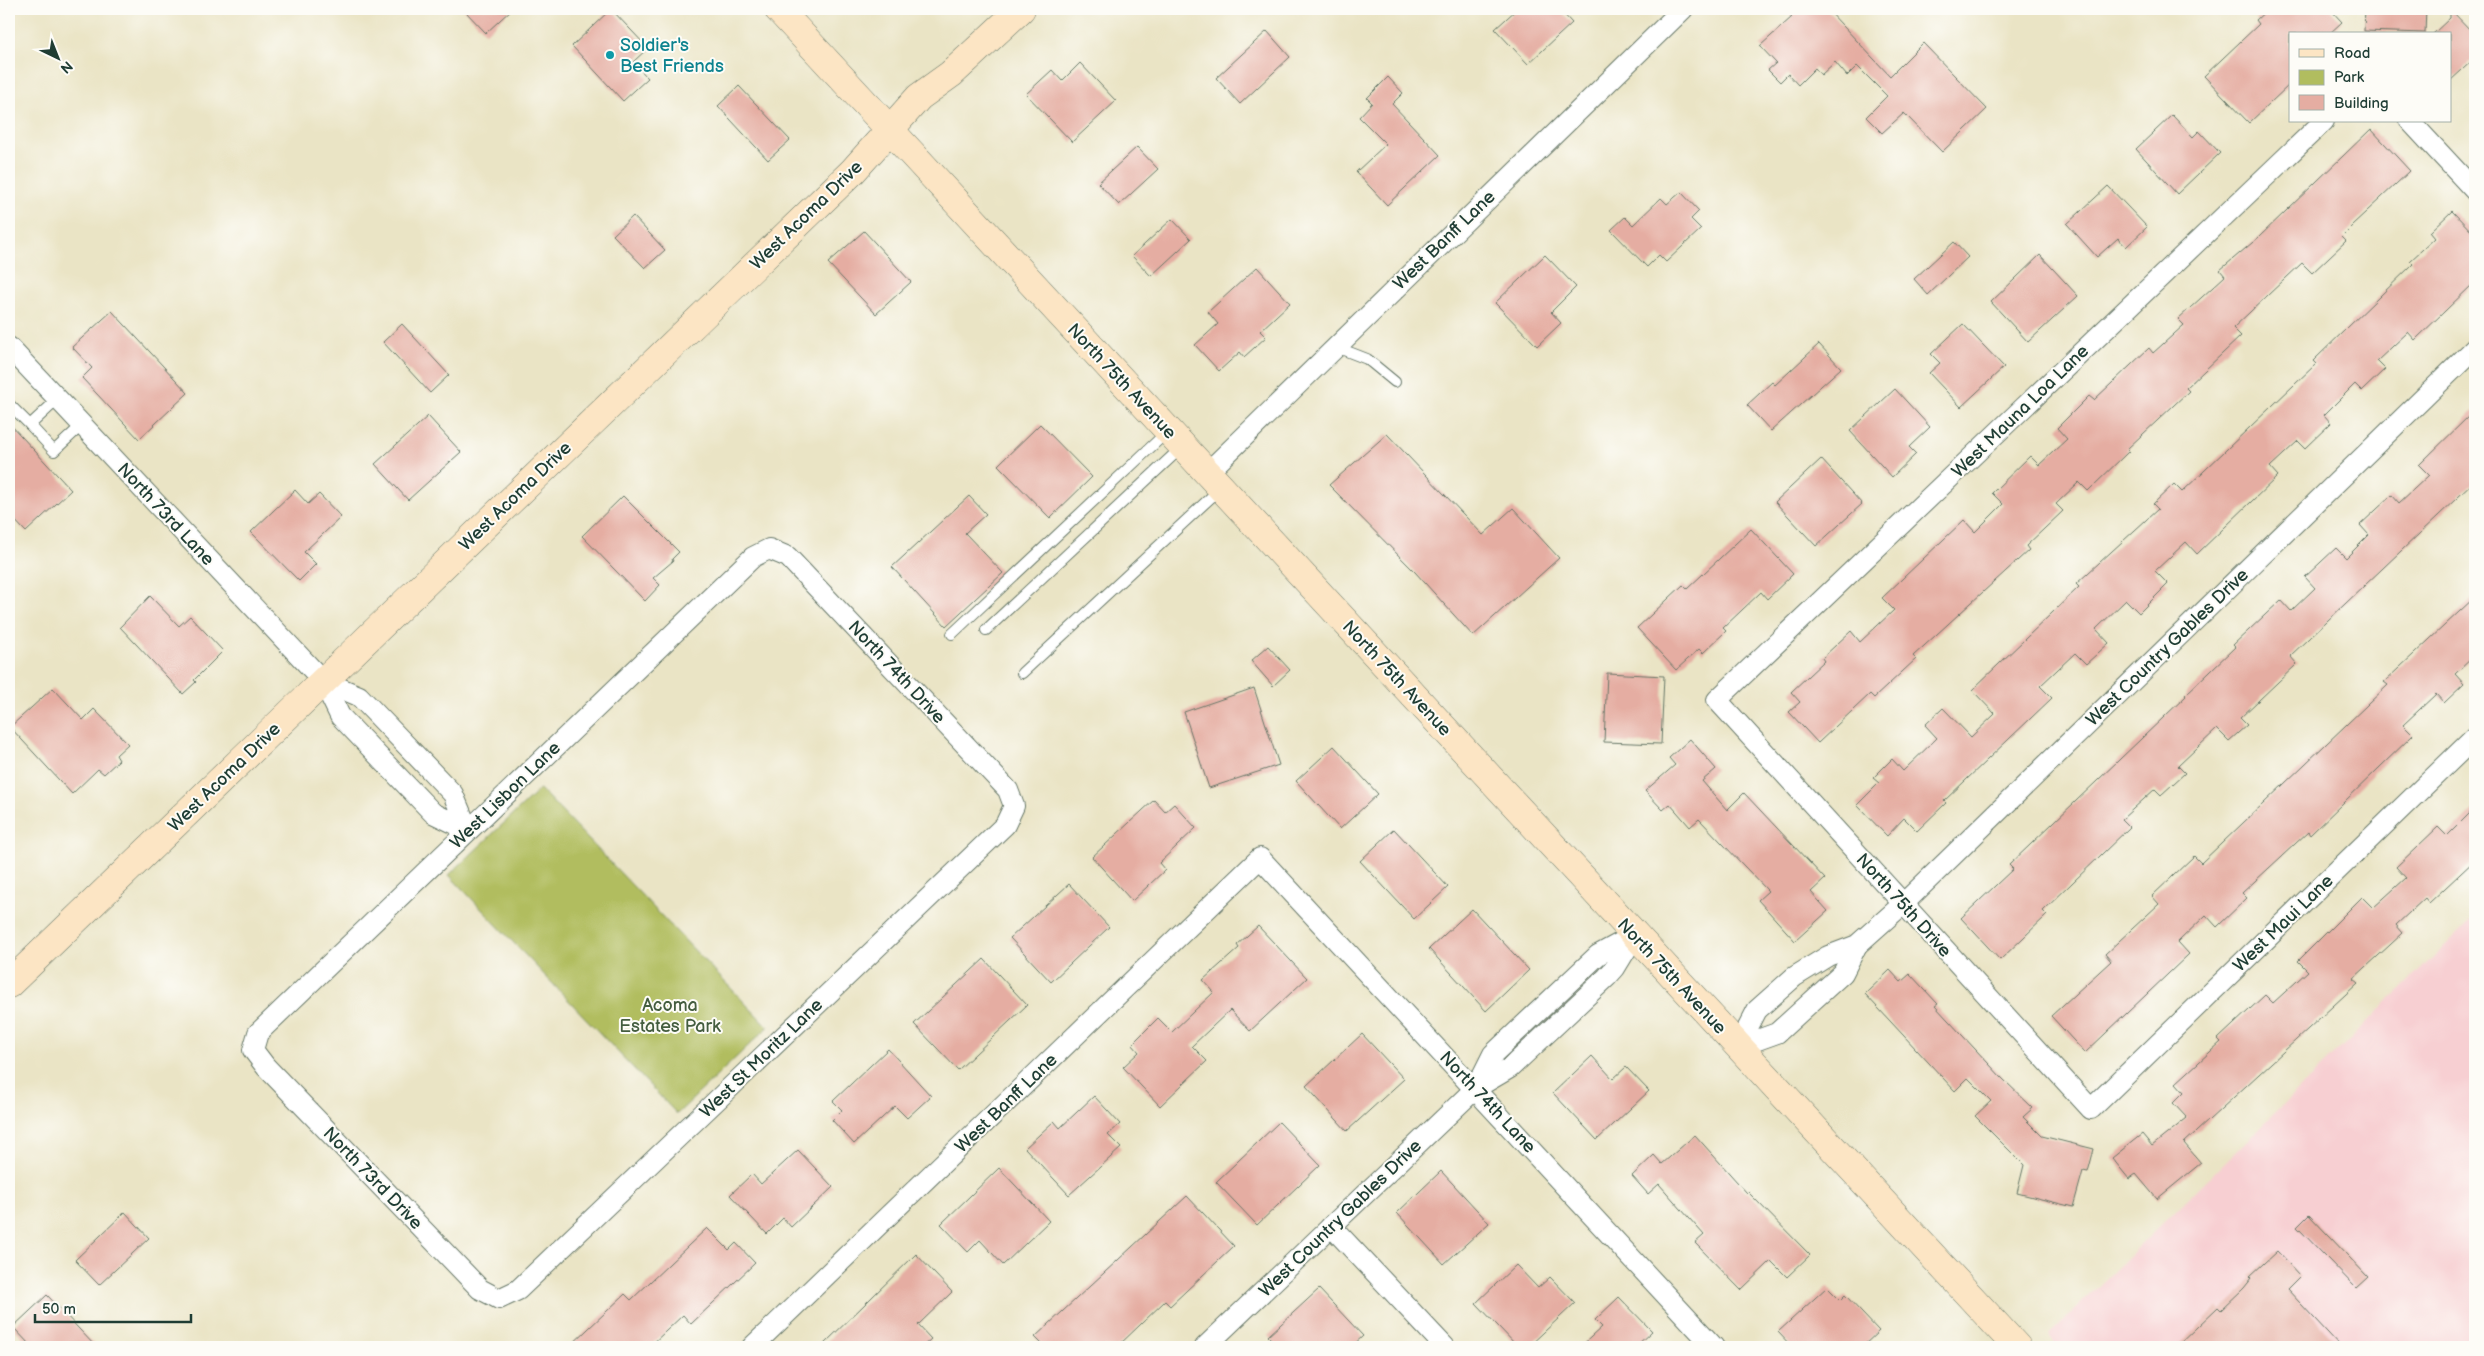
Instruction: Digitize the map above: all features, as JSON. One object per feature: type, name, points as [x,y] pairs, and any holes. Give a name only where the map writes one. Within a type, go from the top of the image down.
[{"type":"main road","name":"North 75th Avenue","points":[[778,9],[2017,1347]]},
{"type":"main road","name":"West Acoma Drive","points":[[9,984],[853,171],[919,97],[951,74],[1021,9]]},
{"type":"street","name":"West Banff Lane","points":[[1214,481],[1386,296],[1683,9]]},
{"type":"street","name":"West Mauna Loa Lane","points":[[1717,700],[2323,122]]},
{"type":"street","points":[[2411,122],[2475,191]]},
{"type":"street","name":"North 73rd Lane","points":[[9,347],[323,681],[340,716],[433,813],[468,830]]},
{"type":"street","name":"West Country Gables Drive","points":[[1738,1047],[1757,1010],[1794,977],[1828,956],[1857,945],[1903,904],[2475,348]]},
{"type":"street","name":"North 74th Drive","points":[[769,549],[788,557],[795,564],[1008,790],[1014,806]]},
{"type":"street","name":"West Lisbon Lane","points":[[253,1050],[258,1033],[753,558],[769,549]]},
{"type":"street","name":"North 73rd Lane","points":[[323,681],[359,696],[453,794],[468,830]]},
{"type":"street","name":"North 75th Drive","points":[[1717,700],[2091,1110]]},
{"type":"street","points":[[374,751],[393,732]]},
{"type":"street","name":"West Maui Lane","points":[[2091,1110],[2475,737]]},
{"type":"street","name":"West St Moritz Lane","points":[[499,1299],[518,1290],[547,1263],[1004,825],[1014,806]]},
{"type":"street","name":"West Banff Lane","points":[[752,1347],[1260,858]]},
{"type":"street","name":"North 74th Lane","points":[[1260,858],[1476,1088],[1714,1347]]},
{"type":"street","name":"West Country Gables Drive","points":[[1204,1347],[1476,1088],[1510,1068],[1607,976],[1615,968],[1634,935]]},
{"type":"street","name":"West Country Gables Drive","points":[[1738,1047],[1777,1033],[1843,973],[1857,945]]},
{"type":"street","name":"North 73rd Drive","points":[[253,1050],[273,1074],[480,1289],[499,1299]]},
{"type":"street","points":[[1331,1226],[1445,1347]]},
{"type":"lane","points":[[1336,348],[1368,359],[1394,382]]},
{"type":"lane","points":[[30,425],[58,399]]},
{"type":"lane","points":[[9,404],[54,451],[82,425]]},
{"type":"lane","points":[[986,630],[1176,438]]},
{"type":"lane","points":[[952,634],[1176,438]]},
{"type":"lane","points":[[1022,673],[1214,481]]},
{"type":"shaded area","points":[[2475,916],[2475,1347],[2058,1347],[2048,1336]]},
{"type":"green space","name":"Acoma Estates Park","points":[[540,789],[768,1027],[677,1114],[449,875]]},
{"type":"building","points":[[463,9],[512,9],[486,33]]},
{"type":"building","name":"Soldier's Best Friends","points":[[611,9],[648,48],[633,62],[648,78],[623,101],[572,46]]},
{"type":"building","points":[[1517,9],[1559,9],[1572,23],[1528,64],[1495,29]]},
{"type":"building","points":[[1784,9],[1827,9],[1890,76],[1923,43],[1987,109],[1942,152],[1904,113],[1882,133],[1866,117],[1887,96],[1857,66],[1847,76],[1835,62],[1821,75],[1815,68],[1798,85],[1788,74],[1780,82],[1768,70],[1776,63],[1760,46],[1792,17]]},
{"type":"building","points":[[2268,9],[2330,9],[2342,22],[2331,32],[2289,32],[2289,85],[2249,123],[2204,76],[2259,24],[2256,20]]},
{"type":"building","points":[[2365,9],[2426,9],[2425,32],[2364,31]]},
{"type":"building","points":[[2450,9],[2475,35],[2475,58],[2452,79],[2452,32],[2435,32],[2450,18]]},
{"type":"building","points":[[1267,31],[1290,57],[1240,104],[1216,78]]},
{"type":"building","points":[[1080,63],[1116,101],[1072,142],[1026,94],[1052,70],[1062,81]]},
{"type":"building","points":[[1388,77],[1403,93],[1392,104],[1440,155],[1387,205],[1356,172],[1386,144],[1359,117],[1372,103],[1367,98]]},
{"type":"building","points":[[739,86],[790,140],[768,160],[718,106]]},
{"type":"building","points":[[2172,115],[2193,137],[2199,131],[2220,153],[2177,194],[2136,149]]},
{"type":"building","points":[[2371,129],[2410,171],[2352,225],[2342,237],[2346,241],[2312,273],[2302,263],[2233,328],[2241,336],[2186,388],[2189,391],[2127,449],[2129,451],[2088,491],[2079,482],[2056,504],[2063,511],[2026,546],[2029,550],[1913,656],[1916,659],[1874,698],[1870,694],[1818,743],[1789,712],[1800,702],[1791,692],[1824,661],[1822,658],[1851,631],[1860,642],[1894,610],[1882,598],[1964,520],[1975,532],[2003,504],[1992,493],[2030,456],[2039,465],[2067,439],[2057,428],[2089,396],[2094,400],[2149,348],[2153,353],[2184,325],[2178,319],[2225,276],[2220,270],[2259,237]]},
{"type":"building","points":[[1137,147],[1158,169],[1119,205],[1098,183]]},
{"type":"building","points":[[2108,186],[2147,227],[2126,247],[2118,238],[2097,257],[2067,224]]},
{"type":"building","points":[[1681,192],[1699,211],[1691,219],[1701,229],[1666,262],[1659,255],[1647,267],[1611,230],[1625,217],[1633,225],[1661,198],[1667,204]]},
{"type":"building","points":[[2452,211],[2475,235],[2475,282],[2415,340],[2408,332],[2377,361],[2385,369],[2362,391],[2355,384],[2324,415],[2331,423],[2305,448],[2298,441],[2270,467],[2278,476],[2197,554],[2186,542],[2155,571],[2168,584],[2139,613],[2126,600],[2096,629],[2109,643],[2086,664],[2075,653],[2040,686],[2052,698],[1944,801],[1946,803],[1917,831],[1904,818],[1887,836],[1857,805],[1879,783],[1873,778],[1892,759],[1903,771],[1937,738],[1925,725],[1943,708],[1971,737],[1995,714],[1972,690],[2079,587],[2076,584],[2158,509],[2153,504],[2174,484],[2182,492],[2316,364],[2313,361],[2413,264],[2410,261],[2435,238],[2430,232]]},
{"type":"building","points":[[633,216],[665,250],[645,268],[613,235]]},
{"type":"building","points":[[1172,219],[1191,239],[1151,276],[1132,256]]},
{"type":"building","points":[[864,231],[911,282],[876,314],[828,263]]},
{"type":"building","points":[[1954,242],[1968,257],[1928,295],[1914,279]]},
{"type":"building","points":[[1545,255],[1576,287],[1551,312],[1561,323],[1537,346],[1495,303]]},
{"type":"building","points":[[2040,255],[2078,296],[2028,342],[1991,302]]},
{"type":"building","points":[[1257,267],[1290,303],[1260,331],[1266,337],[1244,357],[1240,352],[1219,371],[1195,345],[1218,324],[1208,312]]},
{"type":"building","points":[[112,311],[188,393],[139,439],[82,378],[92,368],[72,347]]},
{"type":"building","points":[[402,324],[449,375],[430,393],[383,342]]},
{"type":"building","points":[[1963,324],[2004,367],[1961,407],[1929,373],[1940,363],[1931,354]]},
{"type":"building","points":[[1819,344],[1841,368],[1771,431],[1747,405],[1772,382],[1775,385]]},
{"type":"building","points":[[1895,389],[1930,427],[1909,447],[1916,454],[1892,477],[1850,431]]},
{"type":"building","points":[[2475,410],[2475,481],[2290,656],[2297,664],[2240,718],[2247,725],[2229,741],[2217,729],[2178,766],[2185,773],[2161,795],[2155,789],[2122,819],[2130,827],[2043,911],[2047,915],[2000,960],[1961,918],[2013,869],[2009,865],[2186,696],[2235,647],[2233,645],[2281,600],[2291,611],[2315,588],[2305,577],[2336,548],[2346,558],[2369,535],[2360,525],[2392,495],[2399,503],[2429,475],[2419,465]]},
{"type":"building","points":[[428,416],[461,452],[408,500],[375,464]]},
{"type":"building","points":[[9,423],[71,490],[26,532],[9,514]]},
{"type":"building","points":[[1040,424],[1092,477],[1050,518],[998,465]]},
{"type":"building","points":[[1387,434],[1483,535],[1513,508],[1559,558],[1473,636],[1415,572],[1329,485]]},
{"type":"building","points":[[1821,459],[1862,504],[1816,546],[1775,502]]},
{"type":"building","points":[[295,490],[308,504],[319,494],[341,517],[304,552],[316,564],[299,581],[251,532]]},
{"type":"building","points":[[623,496],[679,552],[672,559],[673,561],[653,578],[660,585],[645,601],[582,536]]},
{"type":"building","points":[[969,496],[986,514],[965,533],[1003,573],[946,626],[892,567]]},
{"type":"building","points":[[1751,529],[1793,574],[1767,599],[1761,592],[1723,628],[1726,631],[1703,653],[1699,649],[1676,670],[1637,628],[1683,585],[1687,589]]},
{"type":"building","points":[[150,596],[179,626],[190,616],[223,651],[183,694],[120,627]]},
{"type":"building","points":[[2475,597],[2475,655],[2455,674],[2464,684],[2444,703],[2436,694],[2403,725],[2413,735],[2310,835],[2308,832],[2242,893],[2247,898],[2217,927],[2206,915],[2178,942],[2189,954],[2085,1053],[2051,1016],[2111,961],[2105,954],[2159,904],[2152,896],[2194,856],[2201,863],[2388,685],[2384,682]]},
{"type":"building","points":[[1268,646],[1290,670],[1273,686],[1251,661]]},
{"type":"building","points":[[1607,673],[1664,676],[1661,744],[1604,742]]},
{"type":"building","points":[[53,688],[83,720],[94,709],[128,744],[116,755],[119,760],[104,774],[98,769],[72,794],[10,727]]},
{"type":"building","points":[[1254,688],[1279,765],[1209,788],[1184,712]]},
{"type":"building","points":[[1690,739],[1716,769],[1702,781],[1727,810],[1744,793],[1825,879],[1811,892],[1828,911],[1795,941],[1758,900],[1768,891],[1699,819],[1690,827],[1670,804],[1663,810],[1645,791],[1675,765],[1669,758]]},
{"type":"building","points":[[1334,746],[1378,794],[1340,829],[1296,781]]},
{"type":"building","points":[[1154,800],[1165,812],[1174,804],[1196,828],[1159,863],[1165,870],[1132,901],[1092,857]]},
{"type":"building","points":[[2475,808],[2475,860],[2429,903],[2425,898],[2396,925],[2403,933],[2353,979],[2358,983],[2184,1143],[2201,1163],[2157,1199],[2136,1174],[2129,1179],[2112,1158],[2142,1134],[2152,1146],[2187,1118],[2173,1103],[2184,1092],[2176,1083],[2221,1042],[2218,1039],[2265,995],[2273,1003],[2308,971],[2298,961],[2362,897],[2373,908],[2406,878],[2396,867],[2438,827],[2447,836]]},
{"type":"building","points":[[1394,829],[1448,887],[1414,919],[1360,861]]},
{"type":"building","points":[[1069,884],[1109,927],[1051,982],[1010,938]]},
{"type":"building","points":[[1472,909],[1529,970],[1486,1011],[1429,949]]},
{"type":"building","points":[[1258,926],[1307,978],[1250,1031],[1230,1010],[1192,1046],[1207,1061],[1160,1106],[1123,1067],[1139,1052],[1132,1044],[1158,1018],[1172,1032],[1214,992],[1203,980],[1239,948],[1237,945]]},
{"type":"building","points":[[984,959],[1027,1005],[958,1070],[914,1024]]},
{"type":"building","points":[[1890,970],[1901,982],[1910,974],[1938,1004],[1935,1006],[2002,1078],[2033,1108],[2023,1117],[2042,1136],[2094,1149],[2088,1172],[2083,1171],[2073,1207],[2017,1193],[2024,1165],[1975,1116],[1991,1101],[1968,1078],[1955,1091],[1865,994]]},
{"type":"building","points":[[1362,1034],[1404,1079],[1347,1131],[1306,1086]]},
{"type":"building","points":[[888,1049],[931,1096],[907,1118],[895,1106],[854,1144],[832,1120],[842,1110],[833,1101]]},
{"type":"building","points":[[1592,1056],[1613,1079],[1626,1067],[1649,1091],[1597,1140],[1553,1093]]},
{"type":"building","points":[[1094,1096],[1120,1124],[1108,1135],[1121,1148],[1069,1195],[1025,1148],[1054,1121],[1060,1128]]},
{"type":"building","points":[[1279,1122],[1320,1165],[1257,1225],[1216,1182]]},
{"type":"building","points":[[1695,1135],[1747,1193],[1810,1255],[1787,1277],[1771,1261],[1741,1290],[1695,1243],[1704,1235],[1659,1184],[1648,1194],[1632,1176],[1654,1155],[1662,1164]]},
{"type":"building","points":[[798,1150],[833,1187],[791,1227],[783,1218],[767,1234],[730,1195],[752,1174],[761,1184]]},
{"type":"building","points":[[999,1168],[1049,1221],[1003,1265],[980,1240],[968,1252],[941,1224]]},
{"type":"building","points":[[1441,1171],[1489,1223],[1444,1264],[1397,1213]]},
{"type":"building","points":[[1187,1196],[1234,1246],[1170,1306],[1165,1301],[1117,1347],[1045,1347],[1035,1337]]},
{"type":"building","points":[[125,1212],[149,1238],[99,1285],[75,1260]]},
{"type":"building","points":[[2309,1215],[2368,1277],[2356,1288],[2297,1227]]},
{"type":"building","points":[[707,1228],[729,1250],[736,1243],[755,1263],[691,1324],[683,1315],[649,1347],[569,1347],[625,1294],[631,1300]]},
{"type":"building","points":[[2277,1251],[2300,1276],[2287,1289],[2341,1347],[2176,1347],[2218,1307],[2221,1310],[2244,1288],[2252,1278],[2250,1276]]},
{"type":"building","points":[[916,1254],[952,1292],[918,1325],[931,1339],[922,1347],[821,1347]]},
{"type":"building","points":[[1516,1265],[1538,1288],[1550,1277],[1575,1303],[1528,1347],[1518,1347],[1476,1303]]},
{"type":"building","points":[[1827,1287],[1840,1300],[1845,1295],[1879,1331],[1862,1347],[1792,1347],[1778,1332]]},
{"type":"building","points":[[1319,1289],[1363,1336],[1351,1347],[1279,1347],[1268,1336]]},
{"type":"building","points":[[47,1295],[96,1347],[32,1347],[13,1327]]},
{"type":"building","points":[[1619,1297],[1652,1331],[1635,1347],[1580,1347],[1602,1327],[1595,1320]]},
{"type":"place","name":"Soldier's Best Friends","points":[[610,55]]}]
